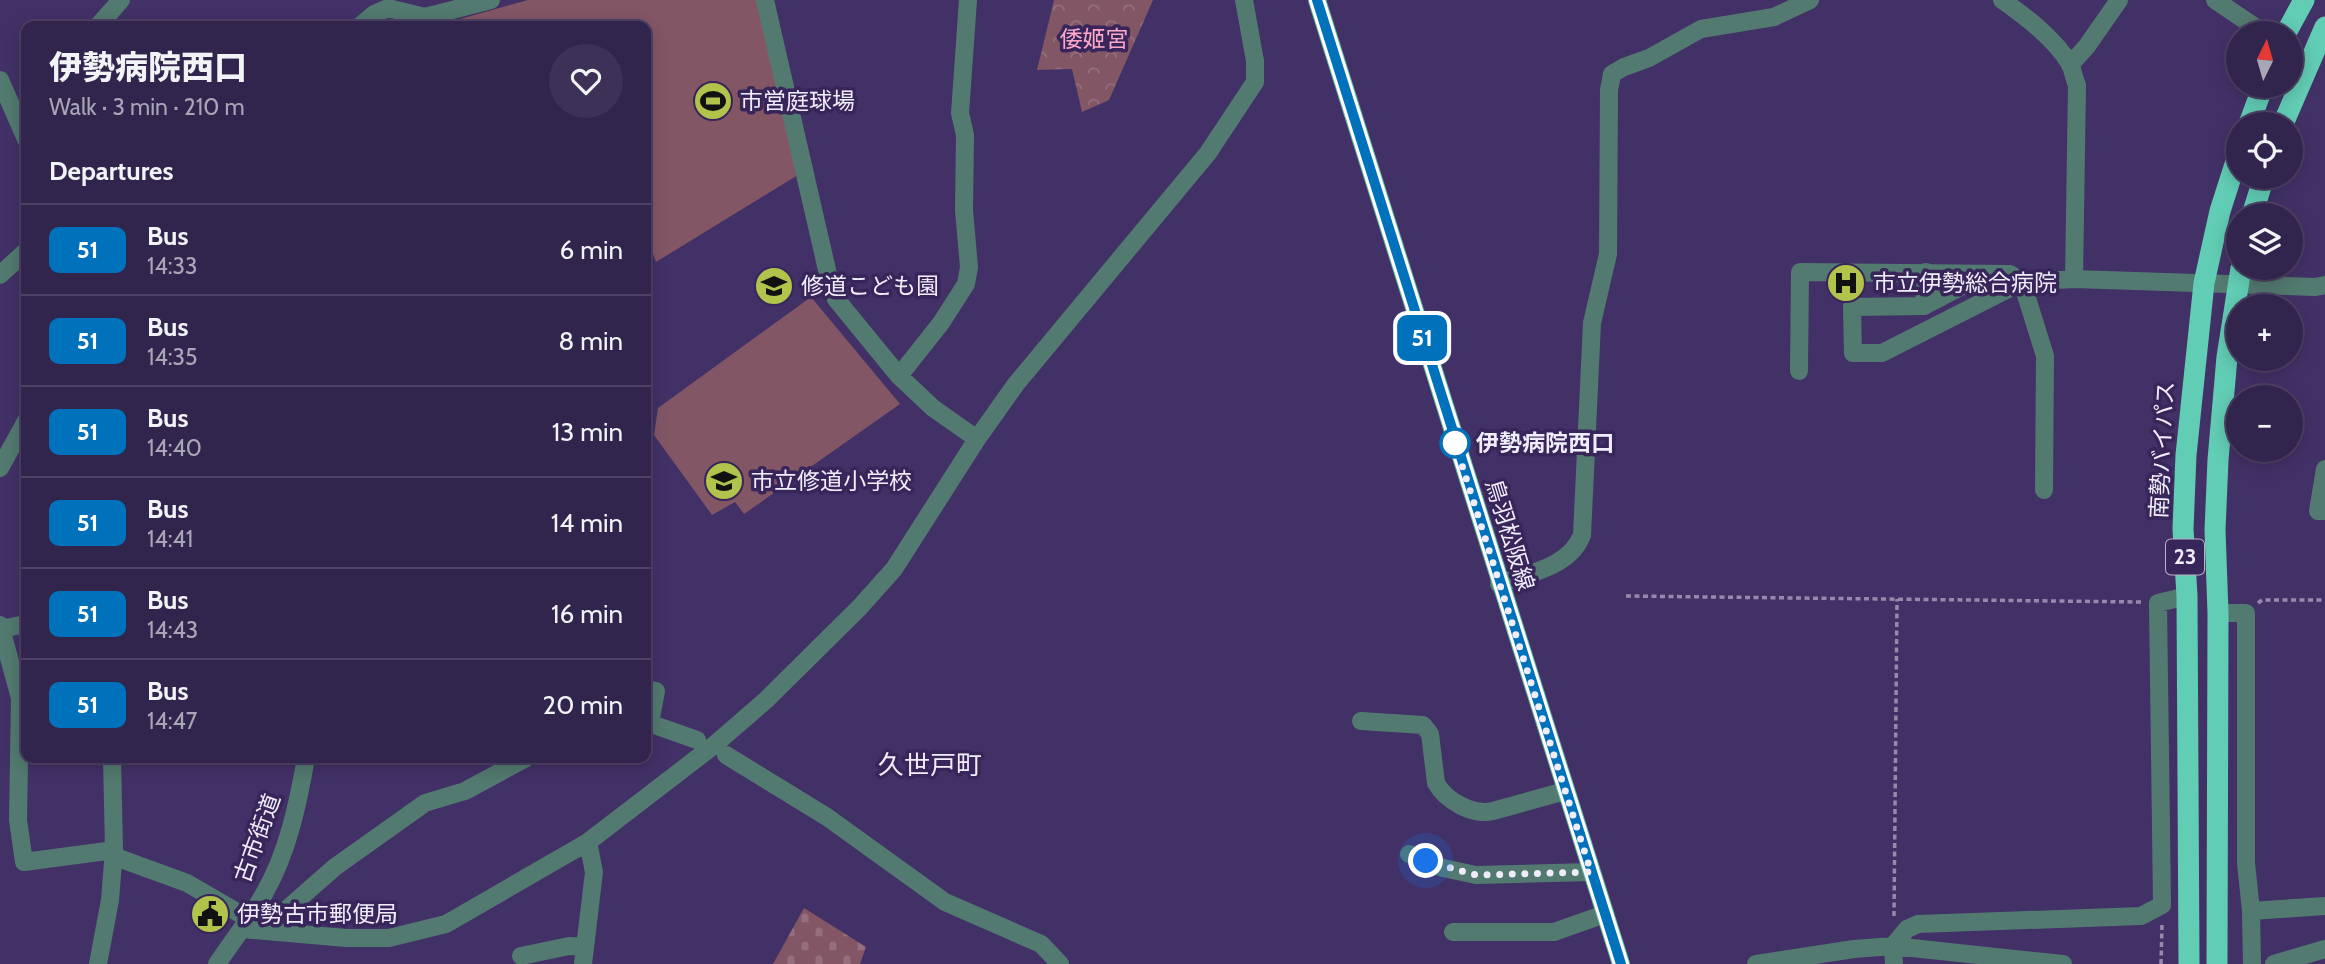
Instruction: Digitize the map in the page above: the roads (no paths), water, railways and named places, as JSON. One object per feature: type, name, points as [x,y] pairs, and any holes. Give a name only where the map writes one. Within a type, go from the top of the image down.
[{"type":"highway","points":[[2293,21],[2304,0]]},
{"type":"highway","points":[[2288,112],[2325,27]]},
{"type":"highway","name":"南勢バイパス","points":[[2189,964],[2187,596],[2183,529],[2186,454],[2204,283],[2227,189]]},
{"type":"highway","name":"23","points":[[2219,964],[2216,916],[2216,530],[2218,460],[2227,357],[2238,280]]},
{"type":"main road","name":"鳥羽松阪線","points":[[1317,0],[1621,964]]},
{"type":"street","points":[[103,21],[121,0]]},
{"type":"street","points":[[366,21],[391,4],[425,17],[439,6],[491,0]]},
{"type":"street","points":[[765,0],[830,283],[843,310],[899,376],[933,408],[977,439]]},
{"type":"street","points":[[899,376],[942,323],[966,284],[969,267],[964,210],[965,135],[960,113],[968,0]]},
{"type":"street","points":[[21,745],[18,820],[24,862],[113,853],[187,883],[246,924],[357,938],[389,938],[423,931],[446,924],[588,842],[713,746],[766,700],[859,608],[894,569],[977,439],[1016,384],[1208,153],[1255,82],[1255,61],[1244,0]]},
{"type":"street","points":[[1499,583],[1562,561],[1578,545],[1581,535],[1592,323],[1608,254],[1609,90],[1612,74],[1649,58],[1701,29],[1774,17],[1810,0]]},
{"type":"street","points":[[2002,0],[2026,17],[2070,65],[2077,85],[2074,279]]},
{"type":"street","points":[[2070,65],[2087,46],[2119,0]]},
{"type":"street","points":[[2215,0],[2246,21]]},
{"type":"street","points":[[0,80],[21,117]]},
{"type":"street","points":[[0,275],[21,256]]},
{"type":"street","points":[[1799,371],[1800,272],[2010,274],[2022,282],[2045,356],[2044,489]]},
{"type":"street","points":[[1924,306],[1926,272]]},
{"type":"street","points":[[1984,274],[1924,306],[1852,307],[1853,353],[1882,353],[2022,282],[2074,279],[2204,283],[2226,279]]},
{"type":"street","points":[[2267,280],[2315,287],[2325,285]]},
{"type":"street","points":[[0,468],[21,430]]},
{"type":"street","points":[[2325,469],[2318,511],[2325,511]]},
{"type":"street","points":[[1894,955],[1907,929],[1917,925],[2141,916],[2162,905],[2158,603],[2187,596]]},
{"type":"street","points":[[2218,613],[2246,613],[2246,863],[2251,911],[2252,964]]},
{"type":"street","points":[[21,625],[1,627],[21,689]]},
{"type":"street","points":[[651,690],[656,691],[651,711]]},
{"type":"street","points":[[1362,720],[1423,725],[1430,734],[1436,783],[1440,790],[1452,800],[1475,811],[1484,813],[1565,791]]},
{"type":"street","points":[[651,724],[697,740]]},
{"type":"street","points":[[726,755],[827,817],[944,902],[1041,944],[1060,964]]},
{"type":"street","points":[[98,964],[110,900],[113,853],[112,763]]},
{"type":"street","name":"古市街道","points":[[216,964],[267,890],[283,851],[297,804],[305,763]]},
{"type":"street","points":[[286,910],[335,867],[425,803],[465,791],[517,763]]},
{"type":"street","points":[[521,956],[569,946],[584,955],[594,872],[588,842]]},
{"type":"street","points":[[1409,854],[1444,868],[1476,875],[1591,872]]},
{"type":"street","points":[[2251,911],[2325,906]]},
{"type":"street","points":[[1453,932],[1553,932],[1605,914]]},
{"type":"street","points":[[1756,964],[1854,949],[1894,955],[2063,964]]},
{"type":"street","points":[[2274,964],[2325,949]]},
{"type":"place","name":"市営庭球場","points":[[713,101]]},
{"type":"place","name":"市立伊勢総合病院","points":[[1846,283]]},
{"type":"place","name":"修道こども園","points":[[774,286]]},
{"type":"place","name":"伊勢病院西口","points":[[1455,443]]},
{"type":"place","name":"市立修道小学校","points":[[724,481]]},
{"type":"place","name":"伊勢古市郵便局","points":[[210,914]]},
{"type":"district","name":"久世戸町","points":[[930,765]]},
{"type":"park label","name":"倭姬宮","points":[[1094,39]]}]
